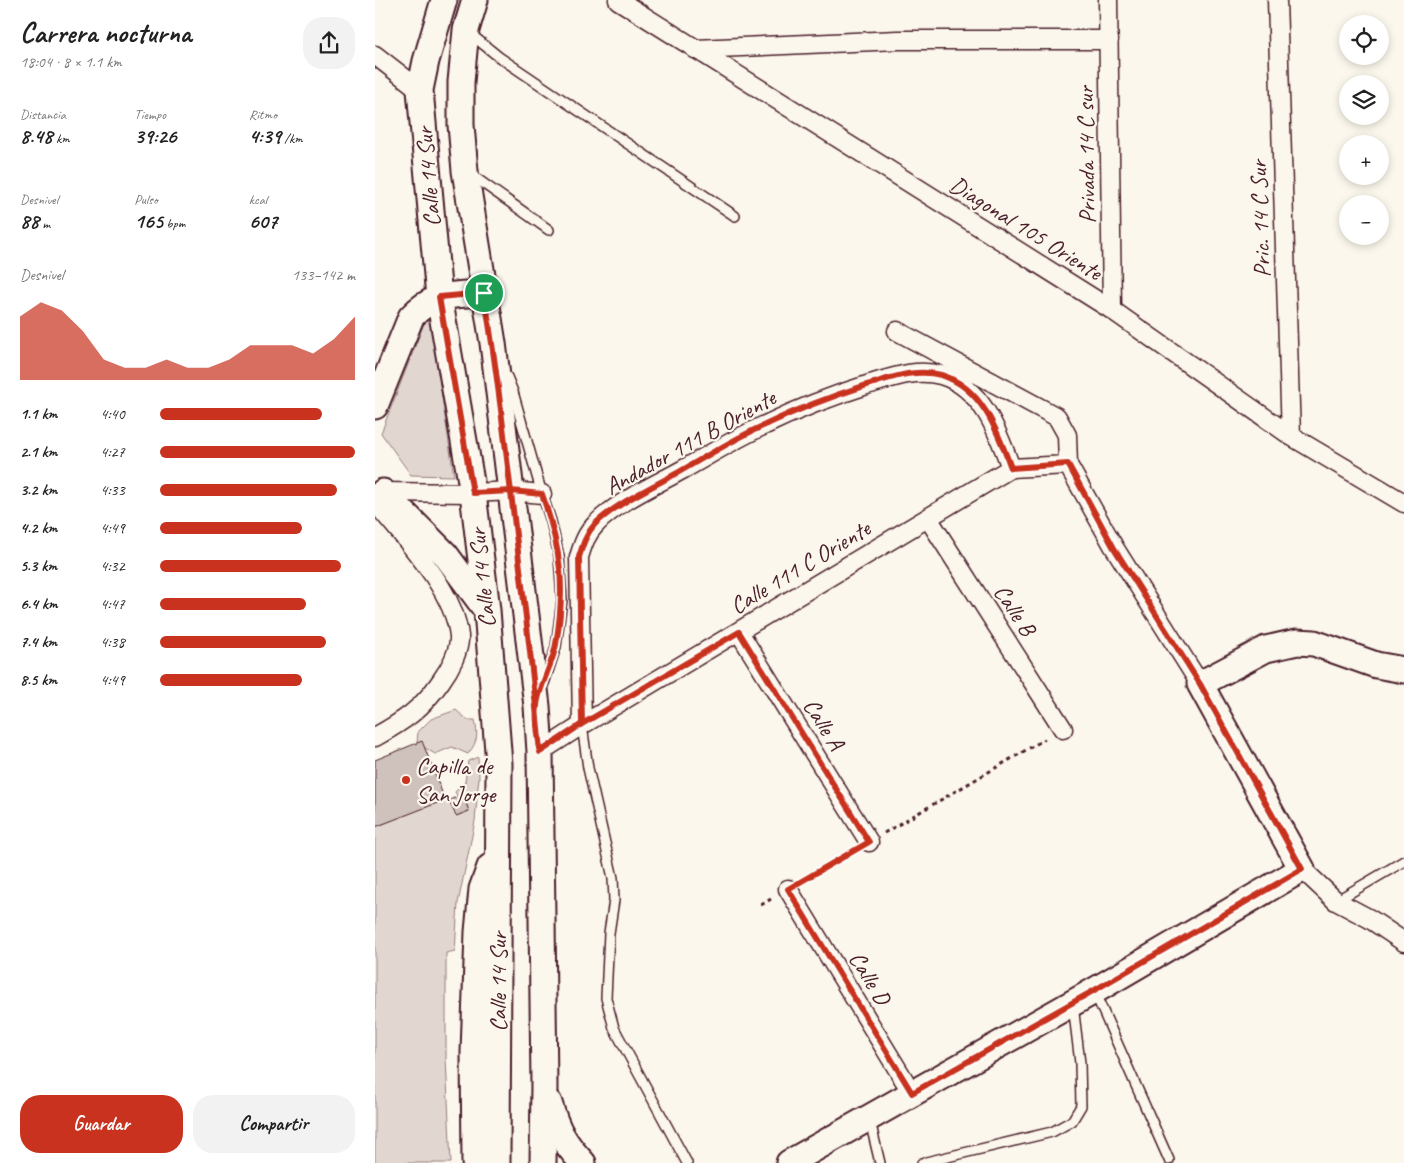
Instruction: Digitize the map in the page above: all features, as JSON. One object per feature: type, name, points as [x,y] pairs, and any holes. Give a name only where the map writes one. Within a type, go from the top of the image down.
[{"type":"main road","name":"Calle 14 Sur","points":[[444,0],[426,61],[420,90],[439,297],[473,493],[487,610],[499,764],[497,1163]]},
{"type":"main road","name":"Calle 14 Sur","points":[[475,0],[466,30],[461,82],[461,125],[465,171],[493,343],[537,706],[540,752],[544,1085],[543,1163]]},
{"type":"main road","points":[[375,406],[411,317],[419,308],[439,297],[484,293]]},
{"type":"main road","points":[[378,495],[445,554],[487,610]]},
{"type":"main road","points":[[789,1163],[1083,997],[1302,869],[1200,684],[1266,649],[1297,642],[1314,643],[1376,666],[1404,670]]},
{"type":"main road","points":[[475,1163],[474,1054],[478,932],[482,889],[499,851]]},
{"type":"main road","points":[[544,1085],[555,1126],[569,1149],[583,1163]]},
{"type":"street","name":"Diagonal 105 Oriente","points":[[618,0],[1112,310],[1291,436],[1404,503]]},
{"type":"street","name":"Privada 14 C sur","points":[[1108,0],[1112,310]]},
{"type":"street","name":"Pric. 14 C Sur","points":[[1277,0],[1291,436]]},
{"type":"street","points":[[695,49],[898,40],[1109,40]]},
{"type":"street","points":[[375,55],[420,90]]},
{"type":"street","points":[[897,331],[1057,417],[1067,435],[1068,464],[1114,548],[1200,684]]},
{"type":"street","name":"Andador 111 B Oriente","points":[[582,724],[579,557],[585,538],[596,523],[628,500],[763,425],[832,396],[899,375],[921,372],[941,376],[960,384],[977,398],[998,430],[1011,468]]},
{"type":"street","name":"Calle 111 C Oriente","points":[[540,752],[582,724],[1011,468],[1068,464]]},
{"type":"street","points":[[378,495],[511,491],[542,494]]},
{"type":"street","points":[[375,737],[396,726],[419,709],[447,672],[459,638],[447,598],[378,495]]},
{"type":"street","name":"Calle B","points":[[928,518],[1063,729]]},
{"type":"street","name":"Calle A","points":[[739,632],[869,842]]},
{"type":"street","points":[[1302,869],[1336,902],[1371,919],[1404,942]]},
{"type":"street","name":"Calle D","points":[[788,889],[912,1093]]},
{"type":"lane","points":[[466,30],[499,57],[735,216]]},
{"type":"lane","points":[[465,171],[549,230]]},
{"type":"lane","points":[[493,343],[513,392],[559,556],[562,600],[556,647],[537,706]]},
{"type":"lane","points":[[582,724],[588,768],[613,878],[614,900],[609,933],[606,998],[614,1028],[687,1163]]},
{"type":"lane","points":[[1336,902],[1404,861]]},
{"type":"lane","points":[[1083,997],[1169,1160]]},
{"type":"lane","points":[[922,1163],[1052,1132],[1072,1121],[1081,1106],[1079,1063],[1083,997]]},
{"type":"lane","points":[[869,1118],[879,1163]]},
{"type":"path","points":[[761,905],[1063,729]]},
{"type":"shaded area","points":[[429,311],[454,476],[411,475],[381,433]]},
{"type":"shaded area","points":[[456,710],[467,720],[475,720],[476,738],[468,754],[452,747],[435,754],[417,743],[418,732],[431,719]]},
{"type":"shaded area","points":[[478,757],[479,776],[475,821],[458,903],[455,951],[446,953],[446,1059],[451,1163],[375,1163],[375,827],[446,799],[447,801],[449,800],[456,816],[469,811],[463,795],[458,797],[455,792],[465,782],[468,761]]},
{"type":"building","name":"Capilla de San Jorge","points":[[422,741],[445,800],[375,827],[375,760]]},
{"type":"building","points":[[463,795],[469,811],[456,816],[449,800]]},
{"type":"place","name":"Capilla de San Jorge","points":[[406,780]]},
{"type":"route","points":[[484,293],[439,297],[473,493],[511,491],[542,494],[559,556],[562,600],[556,647],[537,706],[540,752],[582,724],[579,557],[585,538],[596,523],[628,500],[763,425],[832,396],[899,375],[921,372],[941,376],[960,384],[977,398],[998,430],[1011,468],[1068,464],[1114,548],[1200,684],[1302,869],[1093,991],[912,1093],[788,889],[869,842],[739,632],[582,724],[540,752],[537,706],[519,563],[511,491],[493,343],[484,293]]}]
